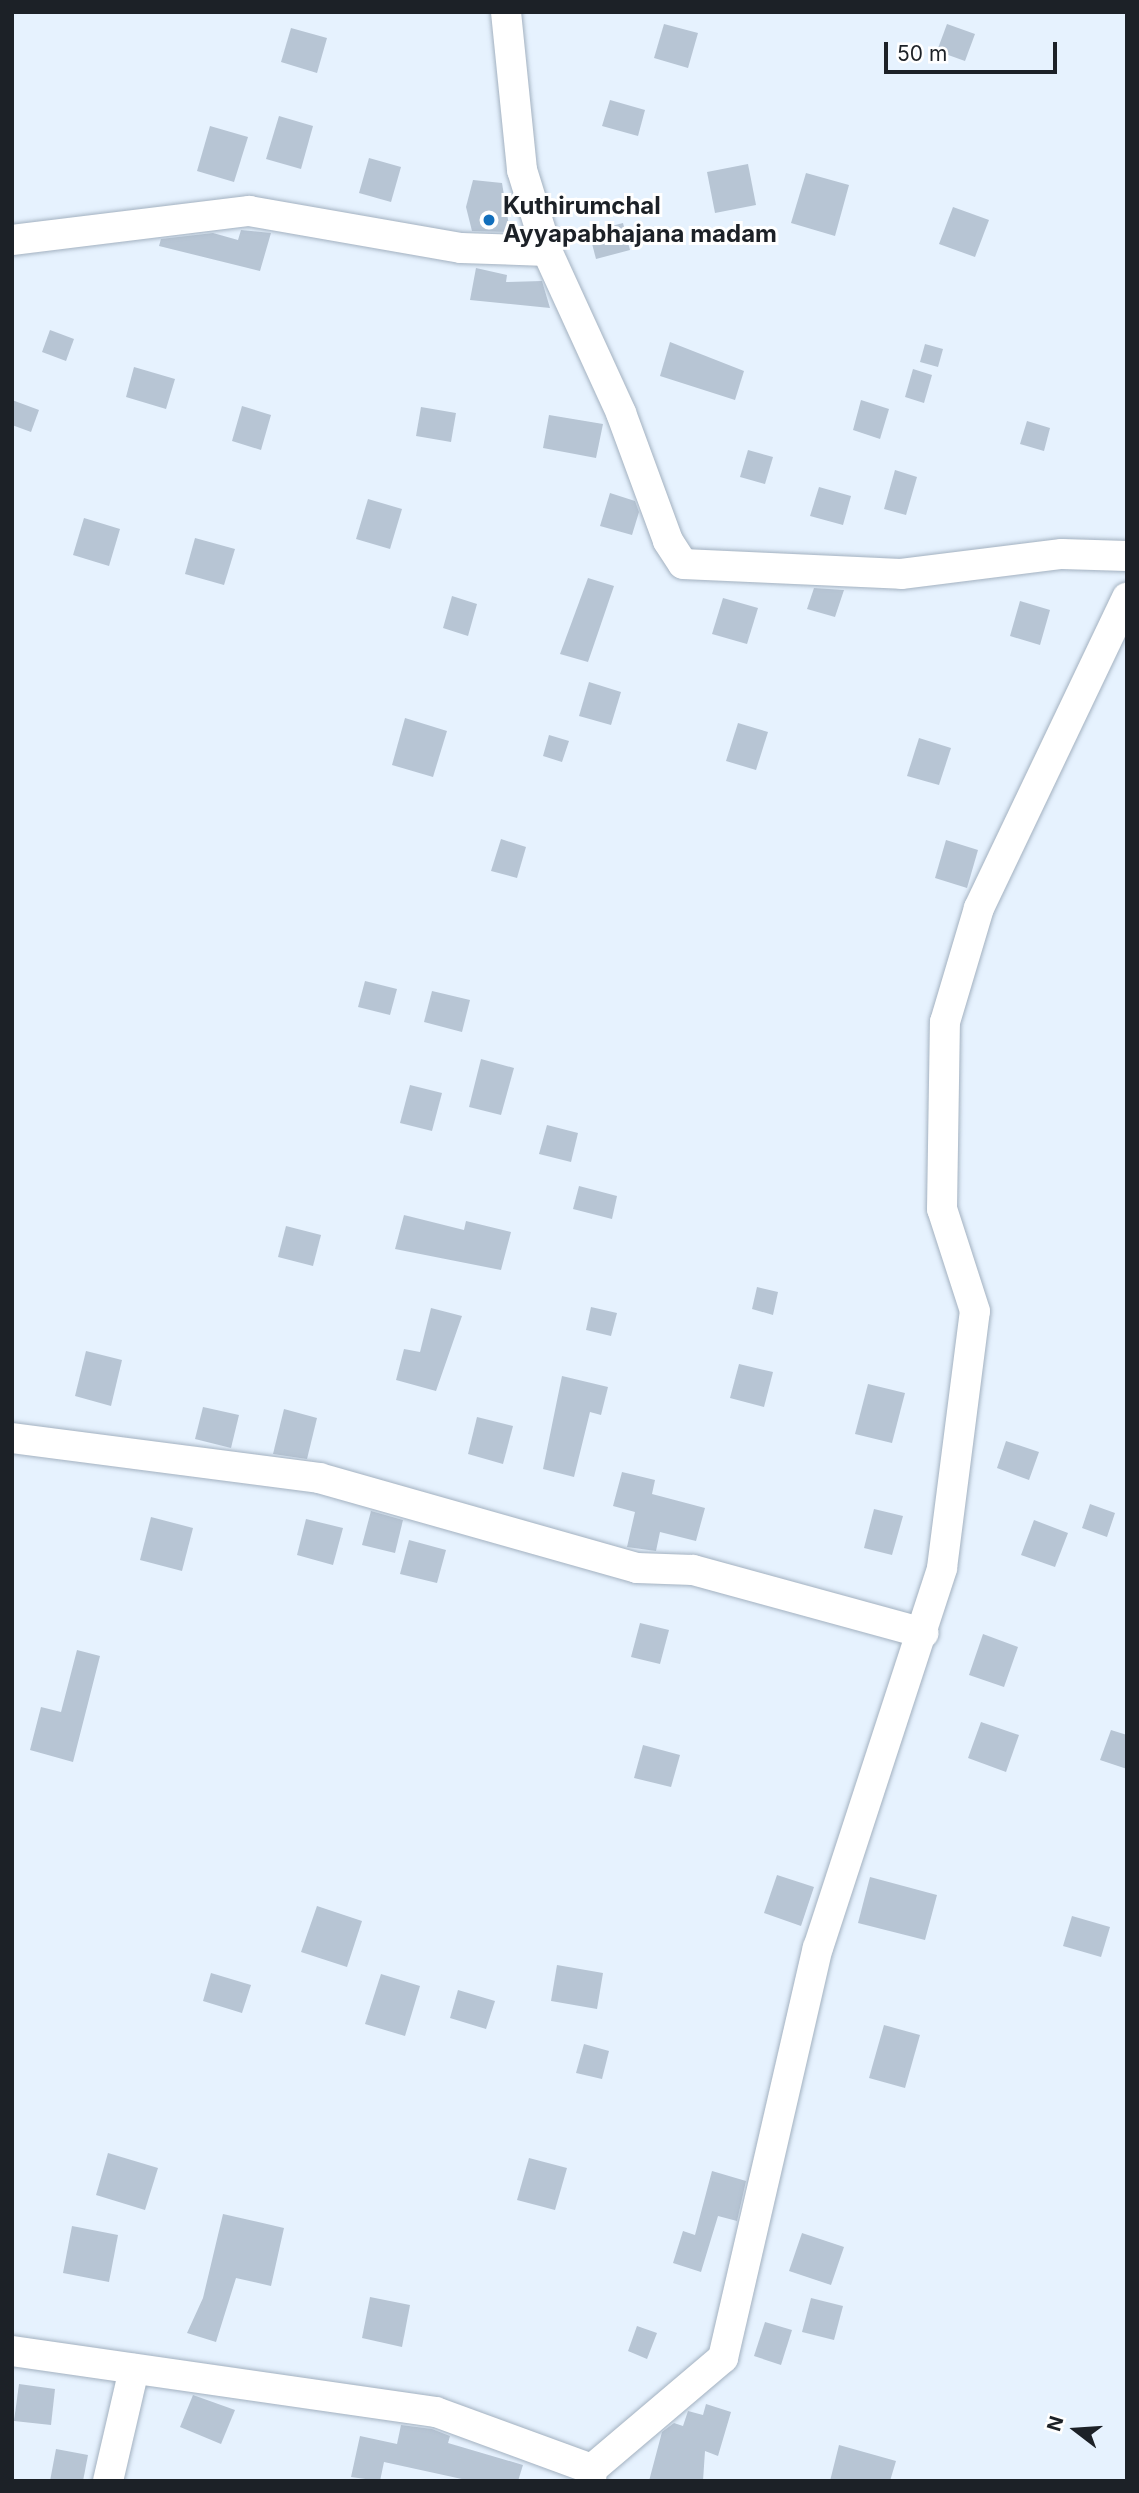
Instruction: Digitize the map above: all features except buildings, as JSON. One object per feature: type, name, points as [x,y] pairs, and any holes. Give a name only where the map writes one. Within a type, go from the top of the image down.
[{"type":"street","points":[[506,12],[522,170],[547,251],[621,413],[668,541],[683,564],[901,574],[1062,554],[1127,556]]},
{"type":"street","points":[[12,240],[248,211],[461,248],[547,251]]},
{"type":"street","points":[[12,2351],[436,2412],[592,2475],[723,2358],[818,1948],[925,1633],[942,1568],[975,1311],[942,1209],[945,1022],[979,908],[1127,598]]},
{"type":"street","points":[[12,1438],[319,1478],[637,1568],[693,1570],[925,1633]]},
{"type":"street","points":[[108,2481],[134,2370]]},
{"type":"place","name":"Kuthirumchal Ayyapabhajana madam","points":[[489,220]]}]
